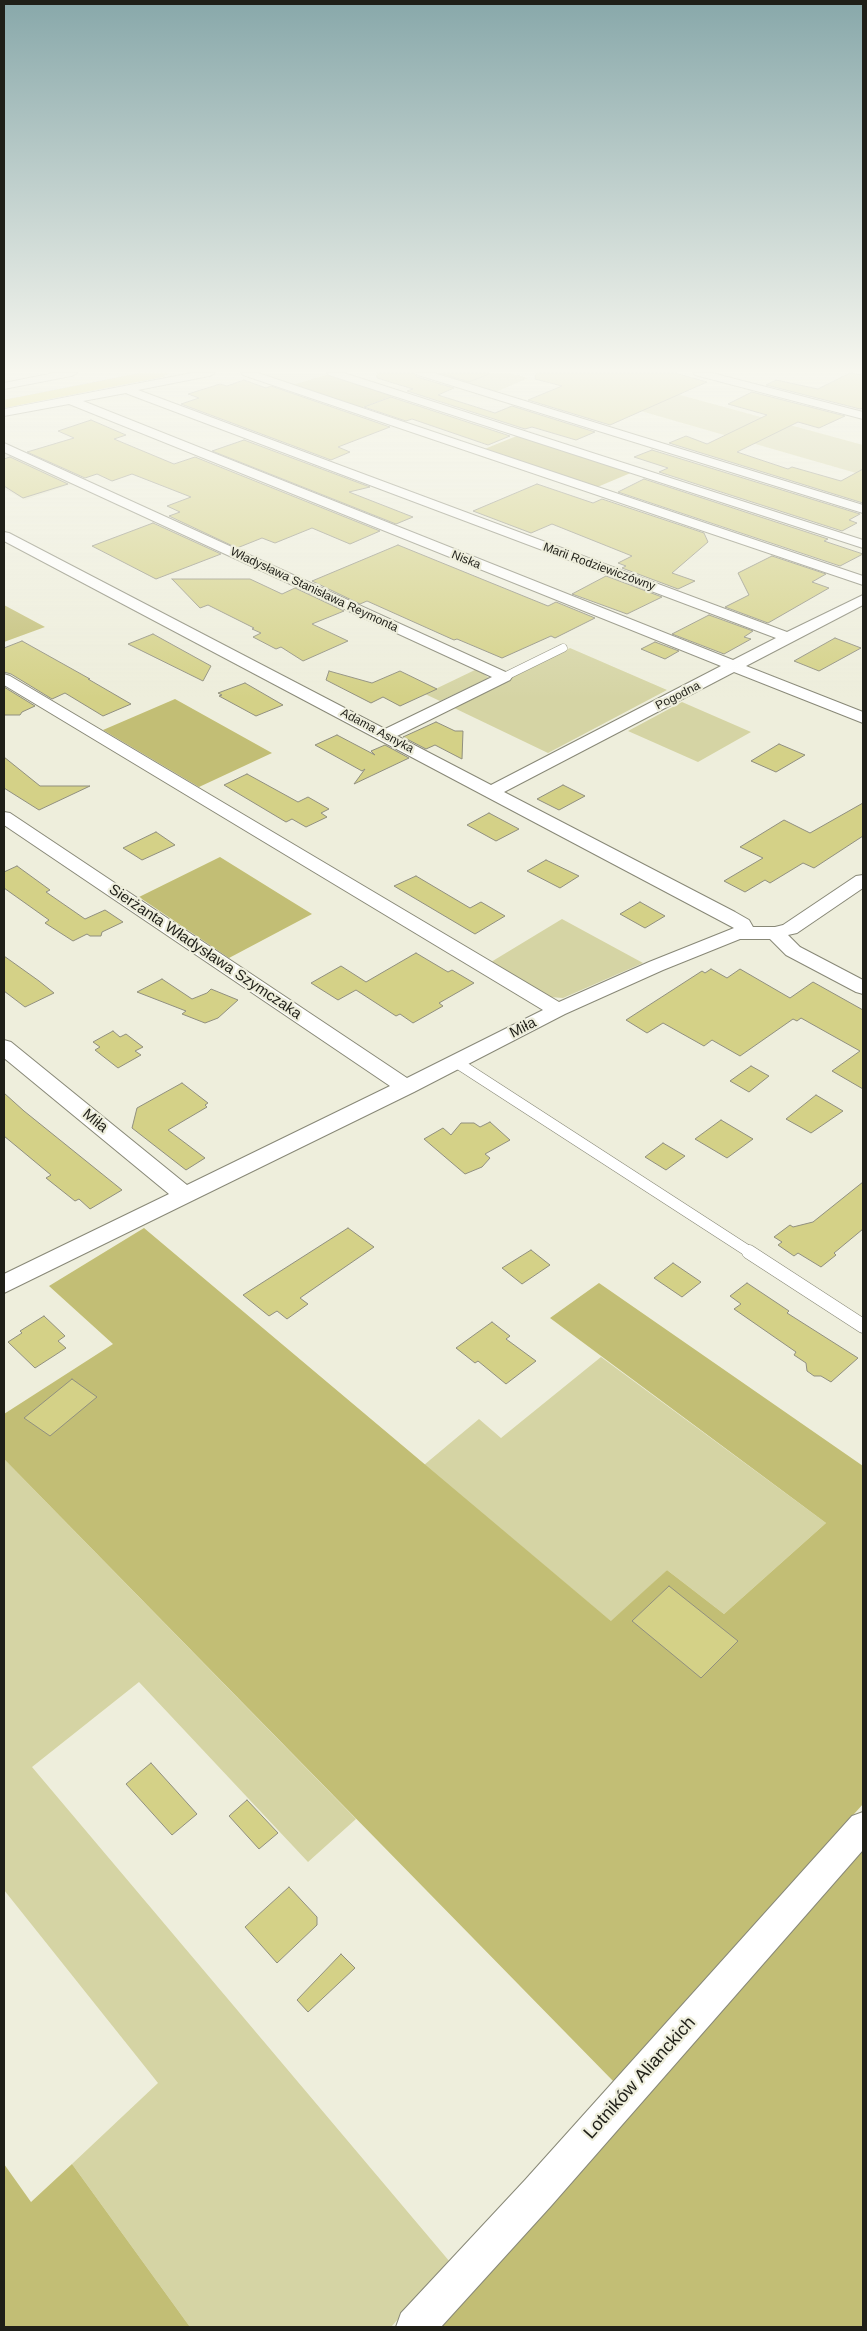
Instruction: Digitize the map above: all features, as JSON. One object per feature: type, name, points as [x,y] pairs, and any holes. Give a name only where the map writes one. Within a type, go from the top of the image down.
[{"type":"street","name":"Władysława Stanisława Reymonta","points":[[78,482],[504,677]]},
{"type":"street","name":"Niska","points":[[273,482],[863,718]]},
{"type":"street","name":"Marii Rodziewiczówny","points":[[372,482],[789,638]]},
{"type":"street","points":[[569,482],[863,581]]},
{"type":"street","points":[[670,482],[863,544]]},
{"type":"street","points":[[775,482],[863,509]]},
{"type":"street","name":"Adama Asnyka","points":[[4,536],[728,916],[742,924],[745,932]]},
{"type":"street","name":"Pogodna","points":[[492,792],[863,599]]},
{"type":"street","points":[[386,735],[504,677]]},
{"type":"street","points":[[4,679],[558,1010]]},
{"type":"street","name":"Sierżanta Władysława Szymczaka","points":[[4,817],[406,1087]]},
{"type":"street","name":"Miła","points":[[4,1284],[406,1087],[558,1010],[664,962],[725,937],[745,932],[775,933],[790,929],[863,880]]},
{"type":"street","points":[[775,933],[793,951],[863,988]]},
{"type":"street","name":"Miła","points":[[4,1047],[185,1195]]},
{"type":"street","name":"Lotników Alianckich","points":[[415,2327],[538,2193],[863,1826]]},
{"type":"lane","points":[[504,677],[563,648]]},
{"type":"lane","points":[[456,1062],[863,1326]]},
{"type":"shaded area","points":[[4,482],[75,483],[25,500],[4,489]]},
{"type":"shaded area","points":[[577,482],[610,482],[595,488]]},
{"type":"shaded area","points":[[4,605],[45,627],[4,642]]},
{"type":"shaded area","points":[[175,699],[272,753],[199,787],[103,730]]},
{"type":"shaded area","points":[[220,857],[312,914],[229,958],[139,897]]},
{"type":"shaded area","points":[[144,1228],[611,1621],[667,1570],[724,1614],[826,1523],[550,1318],[599,1283],[863,1466],[863,1804],[614,2082],[4,1459],[4,1414],[113,1344],[49,1286]]},
{"type":"shaded area","points":[[863,1845],[863,2327],[428,2327]]},
{"type":"shaded area","points":[[4,2164],[31,2202],[72,2164],[190,2327],[4,2327]]},
{"type":"green space","points":[[570,648],[667,690],[548,753],[450,706]]},
{"type":"green space","points":[[477,669],[489,678],[440,701],[425,694]]},
{"type":"green space","points":[[682,702],[751,732],[698,762],[628,731]]},
{"type":"green space","points":[[562,919],[643,963],[563,998],[550,997],[491,962]]},
{"type":"green space","points":[[601,1357],[826,1523],[724,1614],[667,1570],[612,1622],[424,1465],[479,1419],[501,1438]]},
{"type":"green space","points":[[4,1459],[356,1819],[308,1862],[139,1682],[32,1767],[450,2262],[391,2327],[190,2327],[72,2164],[158,2083],[4,1890]]},
{"type":"building","points":[[4,482],[63,482],[68,484],[23,498],[4,486]]},
{"type":"building","points":[[152,482],[257,482],[380,531],[350,544],[312,528],[275,543],[262,538],[237,548],[169,516],[180,512],[167,506],[191,497]]},
{"type":"building","points":[[290,482],[356,482],[370,487],[349,492],[413,517],[396,524]]},
{"type":"building","points":[[638,482],[653,482],[828,539],[824,541],[863,554],[840,566],[618,492]]},
{"type":"building","points":[[689,482],[755,482],[860,514],[849,520],[857,523],[842,531]]},
{"type":"building","points":[[794,482],[863,482],[863,503]]},
{"type":"building","points":[[537,484],[593,503],[602,499],[704,533],[708,542],[672,573],[695,581],[678,589],[622,568],[626,566],[618,563],[632,556],[552,524],[531,533],[473,511]]},
{"type":"building","points":[[153,523],[221,554],[156,579],[92,546]]},
{"type":"building","points":[[398,545],[548,606],[556,602],[595,618],[555,638],[551,636],[502,658],[457,639],[454,640],[367,601],[360,604],[312,581]]},
{"type":"building","points":[[772,556],[826,574],[812,582],[829,588],[768,623],[725,607],[749,595],[738,573]]},
{"type":"building","points":[[606,576],[662,597],[627,614],[572,594]]},
{"type":"building","points":[[172,579],[250,579],[282,594],[295,588],[344,611],[312,624],[348,641],[303,661],[281,647],[276,649],[253,637],[261,633],[252,629],[254,628],[208,605],[200,608]]},
{"type":"building","points":[[709,615],[753,631],[744,637],[751,639],[724,654],[672,634]]},
{"type":"building","points":[[153,634],[211,666],[203,681],[128,644]]},
{"type":"building","points":[[835,638],[861,648],[819,671],[794,661]]},
{"type":"building","points":[[22,641],[131,704],[103,716],[65,693],[52,699],[11,674],[4,672],[4,648]]},
{"type":"building","points":[[655,642],[679,651],[665,659],[641,649]]},
{"type":"building","points":[[329,671],[372,683],[400,671],[437,689],[400,706],[383,697],[371,703],[326,680]]},
{"type":"building","points":[[245,683],[283,705],[256,716],[219,696],[222,695],[218,693]]},
{"type":"building","points":[[4,687],[35,706],[22,712],[20,715],[4,715]]},
{"type":"building","points":[[436,722],[455,731],[463,731],[462,759],[435,745],[426,749],[403,737]]},
{"type":"building","points":[[337,735],[375,755],[371,751],[385,745],[409,758],[354,784],[365,769],[362,771],[315,745]]},
{"type":"building","points":[[779,744],[805,755],[776,772],[751,761]]},
{"type":"building","points":[[4,757],[40,786],[90,786],[39,810],[4,788]]},
{"type":"building","points":[[247,774],[298,802],[308,797],[329,809],[321,813],[327,817],[306,827],[292,819],[286,822],[224,785]]},
{"type":"building","points":[[563,785],[585,796],[559,810],[537,799]]},
{"type":"building","points":[[863,803],[863,836],[814,868],[803,863],[770,883],[765,880],[745,892],[724,881],[763,858],[740,847],[784,820],[810,833]]},
{"type":"building","points":[[489,813],[519,829],[496,841],[467,825]]},
{"type":"building","points":[[156,832],[175,845],[142,860],[123,848]]},
{"type":"building","points":[[546,860],[579,876],[560,888],[527,871]]},
{"type":"building","points":[[17,866],[50,890],[46,892],[85,919],[105,910],[123,922],[102,932],[101,936],[90,936],[87,934],[73,941],[45,923],[49,920],[4,888],[4,872]]},
{"type":"building","points":[[416,876],[470,908],[481,902],[505,916],[475,934],[394,886]]},
{"type":"building","points":[[640,902],[665,916],[645,928],[620,914]]},
{"type":"building","points":[[416,953],[448,972],[452,970],[474,983],[439,1003],[443,1006],[413,1023],[400,1014],[396,1016],[356,990],[338,1000],[311,983],[341,966],[366,982]]},
{"type":"building","points":[[4,956],[54,993],[25,1007],[4,991]]},
{"type":"building","points":[[711,969],[727,978],[740,969],[790,998],[813,982],[863,1010],[863,1089],[832,1071],[860,1051],[801,1018],[797,1021],[793,1019],[740,1056],[712,1040],[704,1046],[663,1023],[647,1033],[626,1020],[702,971],[705,973]]},
{"type":"building","points":[[162,979],[192,999],[207,993],[211,989],[238,1000],[218,1018],[205,1023],[182,1014],[186,1011],[137,992]]},
{"type":"building","points":[[113,1031],[120,1037],[126,1034],[143,1047],[135,1051],[141,1055],[118,1068],[95,1050],[100,1047],[93,1042]]},
{"type":"building","points":[[751,1066],[769,1076],[749,1092],[730,1081]]},
{"type":"building","points":[[182,1083],[208,1103],[205,1105],[207,1107],[168,1130],[205,1158],[186,1170],[132,1128],[137,1108]]},
{"type":"building","points":[[4,1093],[122,1190],[90,1209],[79,1199],[75,1201],[46,1178],[51,1175],[4,1136]]},
{"type":"building","points":[[816,1095],[843,1111],[811,1133],[786,1119]]},
{"type":"building","points":[[721,1120],[753,1139],[727,1158],[695,1139]]},
{"type":"building","points":[[490,1122],[510,1140],[485,1154],[490,1158],[482,1167],[465,1174],[424,1139],[443,1128],[451,1135],[461,1123],[474,1123],[480,1127]]},
{"type":"building","points":[[663,1143],[685,1156],[666,1170],[645,1157]]},
{"type":"building","points":[[863,1182],[863,1229],[834,1253],[836,1255],[821,1267],[798,1253],[794,1256],[778,1245],[782,1242],[774,1237],[790,1225],[793,1227],[813,1222]]},
{"type":"building","points":[[348,1228],[374,1247],[300,1298],[308,1304],[287,1319],[277,1311],[269,1316],[243,1295]]},
{"type":"building","points":[[531,1250],[550,1265],[522,1284],[502,1268]]},
{"type":"building","points":[[673,1263],[701,1282],[682,1297],[654,1278]]},
{"type":"building","points":[[747,1283],[789,1311],[787,1313],[858,1358],[831,1382],[821,1376],[814,1376],[807,1371],[806,1363],[794,1355],[796,1352],[734,1309],[741,1304],[730,1296]]},
{"type":"building","points":[[44,1316],[65,1336],[58,1341],[66,1348],[35,1368],[8,1342],[22,1333],[20,1331]]},
{"type":"building","points":[[492,1322],[510,1336],[506,1339],[536,1361],[506,1384],[478,1361],[475,1363],[456,1348]]},
{"type":"building","points":[[72,1379],[97,1397],[50,1436],[24,1418]]},
{"type":"building","points":[[669,1586],[738,1641],[701,1678],[632,1621]]},
{"type":"building","points":[[151,1763],[197,1814],[172,1835],[126,1784]]},
{"type":"building","points":[[247,1800],[278,1833],[259,1849],[229,1816]]},
{"type":"building","points":[[289,1887],[317,1917],[317,1925],[277,1963],[245,1927]]},
{"type":"building","points":[[341,1954],[355,1968],[308,2012],[297,2000]]}]
